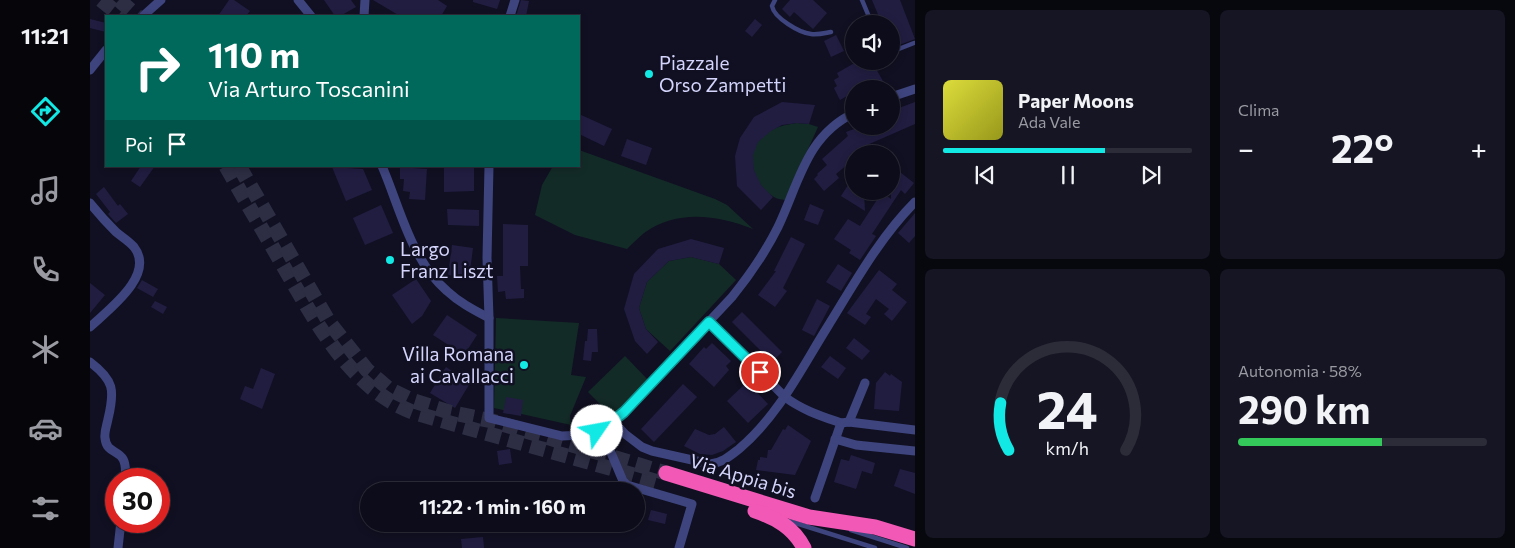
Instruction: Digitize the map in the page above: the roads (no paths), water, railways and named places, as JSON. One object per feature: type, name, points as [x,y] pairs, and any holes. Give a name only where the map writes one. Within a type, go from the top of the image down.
[{"type":"highway","name":"Via Appia bis","points":[[804,548],[793,531],[773,516],[664,478],[808,516],[868,526],[915,539]]},
{"type":"street","points":[[144,15],[161,0]]},
{"type":"street","points":[[298,0],[310,15]]},
{"type":"street","points":[[364,15],[365,0]]},
{"type":"street","points":[[510,15],[515,0]]},
{"type":"street","points":[[90,70],[105,51]]},
{"type":"street","points":[[900,95],[915,89]]},
{"type":"street","points":[[489,167],[486,266],[489,318],[490,418],[562,436],[583,435],[602,429],[613,421],[654,381],[741,285],[771,238],[813,147],[831,127],[845,118]]},
{"type":"street","points":[[382,167],[416,250],[433,276],[456,298],[489,318]]},
{"type":"street","points":[[613,421],[633,441],[647,449],[703,463],[714,464],[726,459],[744,445],[785,397],[827,327],[884,239],[915,202]]},
{"type":"street","points":[[90,204],[134,247],[140,262],[138,274],[126,291],[90,327]]},
{"type":"street","points":[[709,322],[785,397],[804,409],[845,422],[915,430]]},
{"type":"street","points":[[90,362],[110,382],[112,393],[111,406],[105,438],[110,449],[124,459],[126,468]]},
{"type":"street","points":[[815,498],[835,439],[865,383]]},
{"type":"street","points":[[602,429],[623,481],[627,485],[692,504],[679,548]]},
{"type":"street","points":[[835,439],[856,445],[915,451]]},
{"type":"street","points":[[118,548],[120,533]]},
{"type":"lane","points":[[775,0],[772,6],[774,14],[799,30],[810,34],[832,32]]},
{"type":"lane","points":[[862,0],[868,15]]},
{"type":"lane","points":[[900,48],[914,43]]},
{"type":"lane","points":[[773,516],[875,548]]},
{"type":"lane","points":[[808,516],[907,548]]},
{"type":"tunnel","points":[[101,0],[120,15]]},
{"type":"tunnel","points":[[119,0],[136,15]]},
{"type":"tunnel","points":[[227,167],[321,329],[353,370],[371,387],[392,402],[415,413],[662,483]]},
{"type":"tunnel","points":[[240,167],[329,322],[367,370],[389,389],[414,401],[449,412],[492,421],[666,473]]},
{"type":"place","name":"Piazzale Orso Zampetti","points":[[649,74]]},
{"type":"place","name":"Largo Franz Liszt","points":[[390,260]]},
{"type":"place","name":"Villa Romana ai Cavallacci","points":[[524,365]]}]
